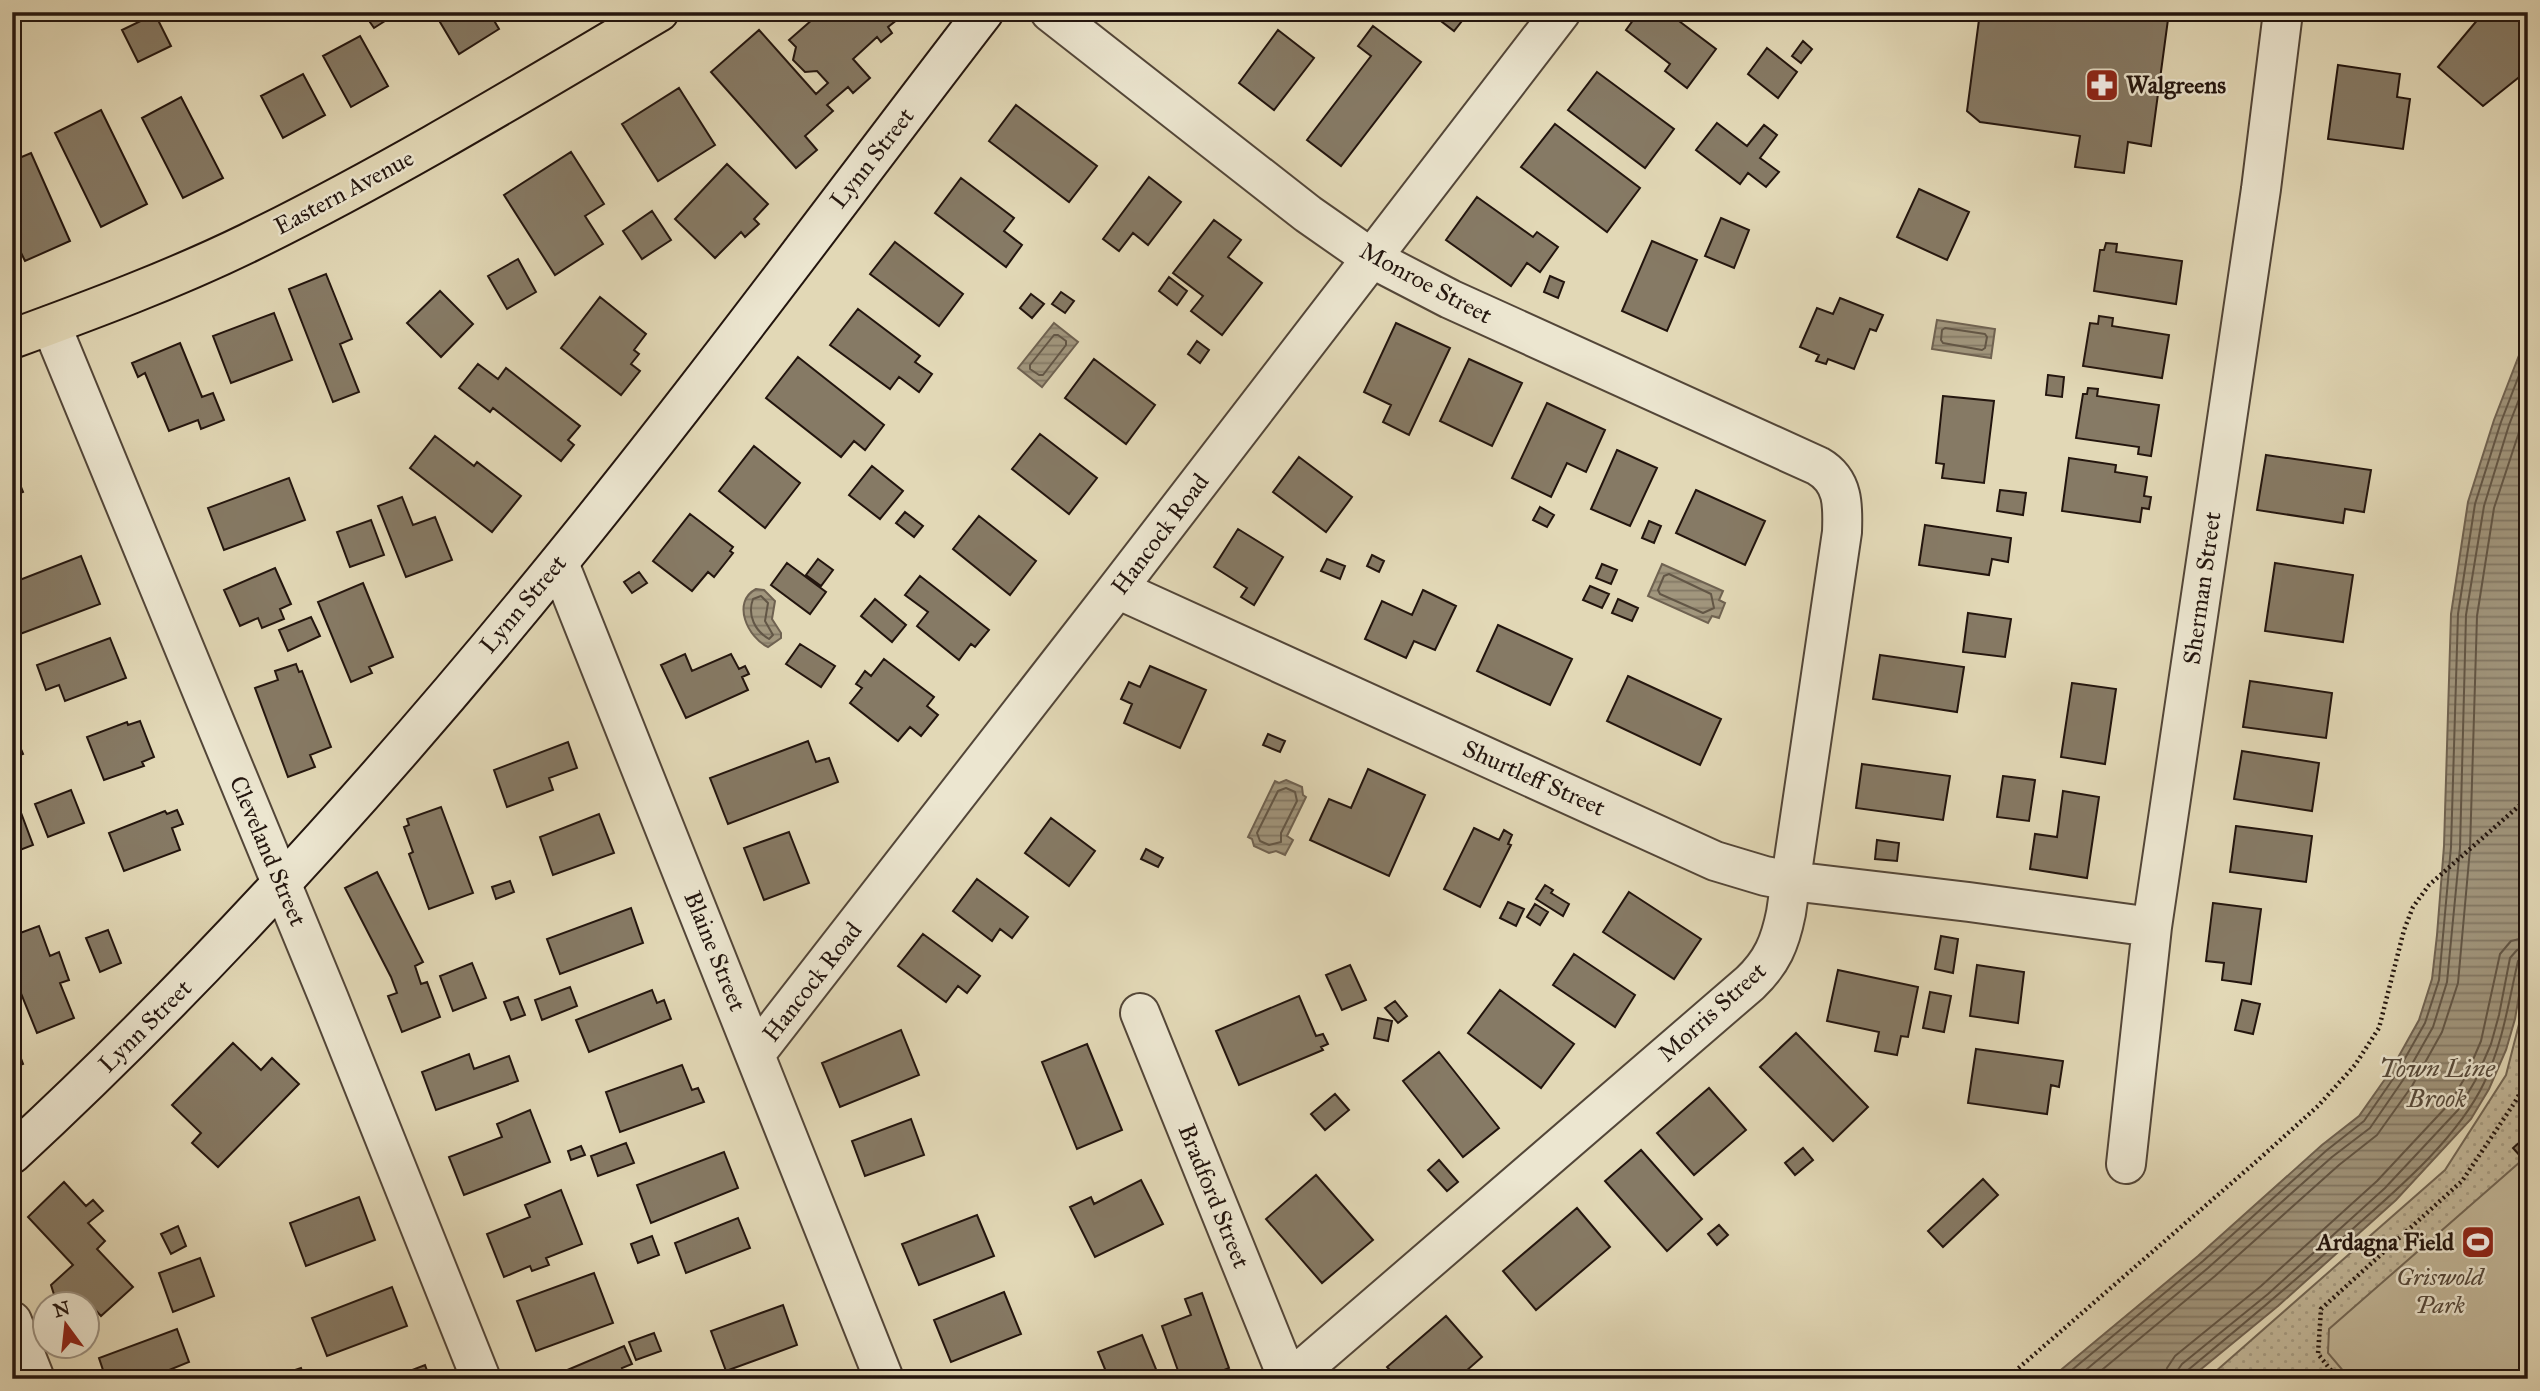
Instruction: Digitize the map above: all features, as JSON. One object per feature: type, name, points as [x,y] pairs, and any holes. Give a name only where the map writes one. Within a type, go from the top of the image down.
[{"type":"main road","name":"Eastern Avenue","points":[[12,339],[247,244],[496,109],[659,12]]},
{"type":"street","name":"Lynn Street","points":[[12,1154],[162,1011],[362,795],[559,563],[984,12]]},
{"type":"street","name":"Monroe Street","points":[[1050,12],[1297,205],[1371,258],[1484,315],[1818,466],[1833,478],[1839,488]]},
{"type":"street","name":"Hancock Road","points":[[756,1054],[1118,589],[1561,12]]},
{"type":"street","name":"Sherman Street","points":[[2126,1164],[2152,927],[2259,203],[2283,12]]},
{"type":"street","name":"Cleveland Street","points":[[51,325],[481,1379]]},
{"type":"street","name":"Morris Street","points":[[1289,1379],[1765,968],[1780,944],[1842,532],[1843,507],[1839,488]]},
{"type":"street","name":"Blaine Street","points":[[559,563],[884,1379]]},
{"type":"street","name":"Shurtleff Street","points":[[1118,589],[1715,861],[1791,881],[2152,927]]},
{"type":"street","name":"Bradford Street","points":[[1140,1013],[1289,1379]]},
{"type":"street","points":[[12,1321],[35,1379]]},
{"type":"path","points":[[2006,1379],[2278,1142],[2318,1106],[2355,1065],[2379,1028],[2404,930],[2413,906],[2429,885],[2528,798]]},
{"type":"path","points":[[2339,1379],[2318,1354],[2320,1309],[2462,1181],[2528,1079]]},
{"type":"green space","name":"Griswold Park","points":[[2528,989],[2528,1379],[2207,1379],[2445,1170],[2506,1075]]},
{"type":"green space","name":"Ardagna Field","points":[[2528,1155],[2528,1379],[2350,1379],[2328,1353],[2329,1329]]},
{"type":"water","points":[[1937,320],[1995,329],[1991,358],[1932,349]]},
{"type":"water","points":[[1054,323],[1078,342],[1042,387],[1018,368]]},
{"type":"water","name":"Town Line Brook","points":[[2528,332],[2528,927],[2515,1019],[2506,1050],[2489,1089],[2471,1119],[2396,1200],[2278,1306],[2189,1379],[2050,1379],[2198,1256],[2322,1145],[2359,1116],[2390,1072],[2419,1020],[2432,979],[2437,935],[2444,846],[2451,614],[2468,502],[2494,420]]},
{"type":"water","points":[[1662,564],[1723,591],[1719,600],[1725,603],[1719,618],[1712,616],[1708,623],[1648,596]]},
{"type":"water","points":[[756,589],[764,590],[775,601],[772,619],[781,633],[781,638],[768,647],[754,636],[745,620],[745,602]]},
{"type":"water","points":[[1286,780],[1302,787],[1306,797],[1287,836],[1293,840],[1285,855],[1276,851],[1269,853],[1254,846],[1252,839],[1248,837],[1275,781],[1279,783]]},
{"type":"building","points":[[363,12],[380,12],[385,21],[374,28]]},
{"type":"building","points":[[434,12],[489,12],[499,29],[459,54]]},
{"type":"building","points":[[821,12],[892,12],[898,19],[888,27],[892,33],[881,42],[877,37],[853,59],[870,78],[853,93],[848,87],[827,105],[833,111],[805,136],[817,150],[796,168],[711,72],[759,30],[816,94],[828,83],[817,71],[805,72],[793,60],[796,47],[789,40]]},
{"type":"building","points":[[1429,12],[1469,12],[1454,31]]},
{"type":"building","points":[[1639,12],[1667,12],[1716,49],[1687,88],[1665,71],[1670,64],[1626,30]]},
{"type":"building","points":[[1980,12],[2169,12],[2151,146],[2128,142],[2124,173],[2075,167],[2080,136],[1980,122],[1967,111]]},
{"type":"building","points":[[2484,12],[2528,12],[2528,70],[2483,106],[2438,67]]},
{"type":"building","points":[[155,14],[171,46],[138,62],[122,30]]},
{"type":"building","points":[[1373,26],[1421,62],[1341,166],[1307,140],[1371,56],[1358,46]]},
{"type":"building","points":[[1278,30],[1314,58],[1274,110],[1239,83]]},
{"type":"building","points":[[360,36],[388,86],[351,107],[323,56]]},
{"type":"building","points":[[1803,41],[1812,49],[1801,63],[1792,56]]},
{"type":"building","points":[[1767,48],[1797,72],[1778,98],[1748,74]]},
{"type":"building","points":[[2338,65],[2400,74],[2397,97],[2410,99],[2403,149],[2328,139]]},
{"type":"building","points":[[1597,72],[1674,129],[1645,168],[1568,110]]},
{"type":"building","points":[[303,74],[325,115],[283,138],[261,96]]},
{"type":"building","points":[[679,88],[715,145],[658,181],[622,124]]},
{"type":"building","points":[[181,97],[223,178],[183,198],[142,118]]},
{"type":"building","points":[[1016,105],[1097,166],[1069,202],[989,141]]},
{"type":"building","points":[[101,110],[147,204],[101,227],[55,133]]},
{"type":"building","points":[[1717,123],[1747,146],[1764,125],[1777,135],[1760,158],[1779,172],[1766,187],[1748,173],[1740,184],[1696,150]]},
{"type":"building","points":[[1555,124],[1640,188],[1607,232],[1521,167]]},
{"type":"building","points":[[571,152],[604,204],[585,216],[603,244],[555,275],[504,195]]},
{"type":"building","points":[[31,153],[70,241],[25,261],[12,234],[12,161]]},
{"type":"building","points":[[727,164],[768,204],[754,219],[759,224],[745,237],[741,232],[715,258],[675,219]]},
{"type":"building","points":[[1149,177],[1181,202],[1148,245],[1133,233],[1119,251],[1103,239]]},
{"type":"building","points":[[961,178],[1014,218],[1004,231],[1022,245],[1006,267],[935,213]]},
{"type":"building","points":[[1919,189],[1969,212],[1947,260],[1897,237]]},
{"type":"building","points":[[1477,197],[1533,237],[1537,232],[1558,247],[1540,272],[1527,263],[1511,286],[1446,240]]},
{"type":"building","points":[[652,211],[671,240],[642,259],[623,231]]},
{"type":"building","points":[[1721,218],[1749,230],[1734,268],[1705,256]]},
{"type":"building","points":[[1214,220],[1241,240],[1228,257],[1262,283],[1222,335],[1191,311],[1203,296],[1173,273]]},
{"type":"building","points":[[1652,241],[1697,260],[1667,331],[1622,311]]},
{"type":"building","points":[[895,242],[963,294],[939,326],[870,274]]},
{"type":"building","points":[[2106,243],[2117,244],[2116,252],[2182,261],[2176,304],[2094,291],[2100,250],[2104,250]]},
{"type":"building","points":[[518,259],[536,292],[507,309],[488,276]]},
{"type":"building","points":[[326,274],[352,339],[340,344],[359,392],[333,402],[289,289]]},
{"type":"building","points":[[1550,276],[1564,282],[1558,298],[1544,292]]},
{"type":"building","points":[[1169,277],[1187,291],[1177,305],[1159,291]]},
{"type":"building","points":[[440,291],[473,324],[441,357],[407,323]]},
{"type":"building","points":[[1061,292],[1074,301],[1065,313],[1052,304]]},
{"type":"building","points":[[1031,294],[1044,304],[1032,318],[1020,308]]},
{"type":"building","points":[[600,297],[646,334],[634,350],[639,354],[631,364],[640,371],[621,395],[561,348]]},
{"type":"building","points":[[1840,298],[1883,315],[1876,331],[1870,329],[1854,369],[1828,359],[1826,364],[1816,361],[1819,355],[1800,347],[1817,308],[1833,314]]},
{"type":"building","points":[[858,309],[920,356],[915,362],[932,374],[919,392],[899,377],[890,389],[830,345]]},
{"type":"building","points":[[274,313],[292,360],[231,383],[213,336]]},
{"type":"building","points":[[2099,316],[2113,318],[2112,326],[2169,335],[2162,378],[2083,366],[2090,323],[2098,324]]},
{"type":"building","points":[[1396,323],[1450,348],[1409,435],[1383,422],[1391,405],[1364,392]]},
{"type":"building","points":[[1197,341],[1209,350],[1200,363],[1188,354]]},
{"type":"building","points":[[180,343],[202,397],[213,393],[224,420],[201,429],[198,420],[169,431],[145,373],[138,377],[132,363]]},
{"type":"building","points":[[798,357],[884,425],[865,450],[854,441],[841,457],[766,398]]},
{"type":"building","points":[[1094,359],[1155,405],[1126,444],[1065,398]]},
{"type":"building","points":[[1469,359],[1522,383],[1492,446],[1440,421]]},
{"type":"building","points":[[478,364],[498,379],[506,368],[580,426],[568,440],[574,445],[561,461],[493,408],[490,412],[459,388]]},
{"type":"building","points":[[2048,375],[2064,377],[2062,397],[2046,395]]},
{"type":"building","points":[[2088,388],[2098,389],[2097,396],[2159,405],[2151,456],[2138,454],[2139,447],[2076,438],[2083,394],[2087,394]]},
{"type":"building","points":[[1943,396],[1994,401],[1984,483],[1942,478],[1944,464],[1936,463]]},
{"type":"building","points":[[1547,403],[1605,430],[1586,472],[1567,463],[1551,497],[1512,478]]},
{"type":"building","points":[[1040,434],[1097,478],[1069,514],[1012,469]]},
{"type":"building","points":[[435,436],[474,466],[477,462],[521,496],[492,532],[410,468]]},
{"type":"building","points":[[754,446],[800,483],[765,528],[719,491]]},
{"type":"building","points":[[1617,450],[1657,468],[1630,526],[1591,509]]},
{"type":"building","points":[[2266,455],[2371,470],[2364,512],[2345,509],[2343,523],[2257,510]]},
{"type":"building","points":[[1299,457],[1352,497],[1326,532],[1273,492]]},
{"type":"building","points":[[2069,458],[2116,465],[2115,472],[2147,477],[2144,496],[2151,497],[2149,509],[2142,508],[2140,522],[2062,511]]},
{"type":"building","points":[[12,465],[23,492],[12,496]]},
{"type":"building","points":[[872,466],[903,491],[880,519],[849,495]]},
{"type":"building","points":[[289,478],[305,520],[224,550],[208,508]]},
{"type":"building","points":[[1696,490],[1765,521],[1745,565],[1676,533]]},
{"type":"building","points":[[2000,490],[2026,493],[2023,515],[1997,511]]},
{"type":"building","points":[[402,497],[413,525],[435,517],[452,560],[406,577],[378,506]]},
{"type":"building","points":[[1540,507],[1554,515],[1547,527],[1533,520]]},
{"type":"building","points":[[905,512],[923,526],[914,537],[896,523]]},
{"type":"building","points":[[690,514],[733,547],[730,551],[733,553],[714,577],[708,572],[692,591],[653,561]]},
{"type":"building","points":[[979,516],[1036,561],[1010,595],[953,549]]},
{"type":"building","points":[[371,520],[384,555],[350,567],[337,532]]},
{"type":"building","points":[[1649,521],[1661,526],[1654,543],[1642,538]]},
{"type":"building","points":[[1925,525],[2011,538],[2008,562],[1992,559],[1989,575],[1919,565]]},
{"type":"building","points":[[1238,529],[1283,557],[1254,605],[1241,597],[1247,588],[1214,567]]},
{"type":"building","points":[[1372,555],[1384,561],[1379,572],[1367,566]]},
{"type":"building","points":[[81,556],[100,604],[12,637],[12,583]]},
{"type":"building","points":[[818,559],[833,570],[821,586],[806,575]]},
{"type":"building","points":[[1327,559],[1345,566],[1340,579],[1321,571]]},
{"type":"building","points":[[787,563],[826,592],[810,614],[771,585]]},
{"type":"building","points":[[2275,563],[2353,575],[2343,642],[2265,631]]},
{"type":"building","points":[[1602,564],[1617,570],[1611,584],[1596,578]]},
{"type":"building","points":[[275,568],[291,604],[280,609],[284,619],[262,628],[258,618],[240,626],[224,590]]},
{"type":"building","points":[[639,572],[647,583],[632,593],[624,582]]},
{"type":"building","points":[[920,576],[989,630],[975,647],[971,644],[959,660],[917,626],[928,612],[905,595]]},
{"type":"building","points":[[363,583],[393,657],[369,667],[372,673],[351,682],[318,602]]},
{"type":"building","points":[[1590,586],[1609,594],[1602,608],[1583,600]]},
{"type":"building","points":[[1423,590],[1456,606],[1435,650],[1414,641],[1406,658],[1365,639],[1382,601],[1412,615]]},
{"type":"building","points":[[875,599],[906,625],[892,642],[861,616]]},
{"type":"building","points":[[1618,599],[1638,608],[1632,621],[1612,613]]},
{"type":"building","points":[[1968,613],[2011,619],[2005,657],[1963,652]]},
{"type":"building","points":[[311,617],[320,636],[288,651],[279,630]]},
{"type":"building","points":[[1498,625],[1572,659],[1550,705],[1477,671]]},
{"type":"building","points":[[110,638],[126,678],[65,701],[59,685],[46,690],[37,665]]},
{"type":"building","points":[[800,644],[835,666],[821,687],[786,664]]},
{"type":"building","points":[[685,654],[692,671],[731,654],[739,669],[745,666],[749,674],[742,677],[748,690],[686,718],[661,665]]},
{"type":"building","points":[[1880,655],[1964,667],[1957,712],[1873,699]]},
{"type":"building","points":[[884,659],[934,697],[927,706],[938,715],[921,736],[910,727],[898,741],[850,703],[862,688],[856,684],[865,671],[871,676]]},
{"type":"building","points":[[296,664],[299,672],[302,671],[331,747],[310,755],[315,767],[288,777],[255,688],[278,680],[275,671]]},
{"type":"building","points":[[1150,666],[1206,690],[1180,748],[1124,723],[1132,704],[1121,699],[1129,682],[1140,687]]},
{"type":"building","points":[[1628,676],[1721,719],[1700,765],[1607,721]]},
{"type":"building","points":[[2250,681],[2332,693],[2326,738],[2243,727]]},
{"type":"building","points":[[2072,683],[2116,689],[2105,764],[2061,757]]},
{"type":"building","points":[[140,721],[154,757],[142,762],[144,766],[104,780],[87,737],[127,722],[128,725]]},
{"type":"building","points":[[14,733],[23,754],[12,758],[12,734]]},
{"type":"building","points":[[1268,734],[1285,741],[1280,752],[1263,745]]},
{"type":"building","points":[[808,741],[816,762],[829,758],[838,782],[728,824],[710,778]]},
{"type":"building","points":[[568,742],[577,768],[549,778],[553,790],[507,807],[494,770]]},
{"type":"building","points":[[2242,751],[2319,763],[2312,811],[2234,799]]},
{"type":"building","points":[[1862,764],[1950,776],[1943,820],[1856,808]]},
{"type":"building","points":[[1368,769],[1425,795],[1389,876],[1310,840],[1329,799],[1351,808]]},
{"type":"building","points":[[2003,776],[2035,780],[2029,821],[1997,817]]},
{"type":"building","points":[[71,790],[84,823],[48,837],[35,804]]},
{"type":"building","points":[[2063,791],[2099,797],[2087,878],[2030,869],[2035,834],[2057,837]]},
{"type":"building","points":[[441,807],[473,893],[429,909],[409,854],[413,852],[404,827],[409,825],[407,819]]},
{"type":"building","points":[[20,810],[33,845],[12,853],[12,813]]},
{"type":"building","points":[[177,810],[183,824],[172,828],[180,850],[124,871],[109,833],[165,811],[167,814]]},
{"type":"building","points":[[599,814],[614,853],[553,875],[540,837]]},
{"type":"building","points":[[1051,818],[1095,851],[1069,886],[1025,853]]},
{"type":"building","points":[[2236,826],[2312,836],[2306,882],[2230,872]]},
{"type":"building","points":[[1474,828],[1499,840],[1504,830],[1512,835],[1508,844],[1511,845],[1480,907],[1444,889]]},
{"type":"building","points":[[789,832],[809,883],[764,900],[744,848]]},
{"type":"building","points":[[1877,840],[1899,843],[1897,861],[1875,859]]},
{"type":"building","points":[[1146,849],[1163,858],[1158,867],[1141,859]]},
{"type":"building","points":[[377,872],[423,962],[415,966],[421,984],[427,982],[440,1017],[402,1032],[388,996],[397,993],[391,977],[345,888]]},
{"type":"building","points":[[977,879],[1028,917],[1012,938],[1000,929],[992,941],[953,911]]},
{"type":"building","points":[[510,881],[514,892],[496,899],[492,887]]},
{"type":"building","points":[[1545,885],[1553,890],[1551,893],[1569,904],[1563,916],[1536,899]]},
{"type":"building","points":[[1629,892],[1701,939],[1674,979],[1603,932]]},
{"type":"building","points":[[1508,902],[1524,909],[1516,926],[1500,918]]},
{"type":"building","points":[[2213,903],[2261,909],[2251,984],[2222,980],[2224,963],[2206,961]]},
{"type":"building","points":[[1535,904],[1548,912],[1540,925],[1527,917]]},
{"type":"building","points":[[631,908],[643,943],[560,974],[547,939]]},
{"type":"building","points":[[39,926],[50,956],[59,952],[69,980],[60,983],[74,1018],[37,1033],[12,971],[12,936]]},
{"type":"building","points":[[108,930],[121,963],[100,972],[86,938]]},
{"type":"building","points":[[923,934],[980,976],[967,993],[958,986],[946,1002],[898,966]]},
{"type":"building","points":[[1941,936],[1958,939],[1953,973],[1935,969]]},
{"type":"building","points":[[1574,954],[1635,995],[1615,1027],[1553,985]]},
{"type":"building","points":[[472,963],[486,998],[453,1011],[440,976]]},
{"type":"building","points":[[1350,965],[1366,1000],[1342,1010],[1326,975]]},
{"type":"building","points":[[1977,965],[2024,972],[2018,1023],[1970,1016]]},
{"type":"building","points":[[1838,970],[1918,987],[1908,1037],[1901,1036],[1897,1055],[1875,1051],[1879,1032],[1827,1021]]},
{"type":"building","points":[[570,987],[577,1006],[542,1020],[535,1000]]},
{"type":"building","points":[[652,990],[657,1003],[664,1000],[671,1019],[589,1052],[576,1020]]},
{"type":"building","points":[[1500,990],[1574,1044],[1541,1088],[1468,1033]]},
{"type":"building","points":[[1930,992],[1951,996],[1944,1032],[1923,1028]]},
{"type":"building","points":[[1299,996],[1316,1036],[1323,1034],[1328,1044],[1321,1047],[1323,1050],[1239,1085],[1216,1031]]},
{"type":"building","points":[[518,997],[525,1015],[511,1020],[504,1002]]},
{"type":"building","points":[[2242,1000],[2260,1004],[2253,1034],[2235,1030]]},
{"type":"building","points":[[1395,1001],[1407,1016],[1398,1023],[1385,1008]]},
{"type":"building","points":[[1378,1018],[1392,1021],[1388,1041],[1374,1038]]},
{"type":"building","points":[[901,1030],[919,1075],[840,1107],[822,1063]]},
{"type":"building","points":[[1796,1033],[1868,1107],[1833,1141],[1760,1067]]},
{"type":"building","points":[[12,1035],[23,1064],[12,1068]]},
{"type":"building","points":[[233,1043],[261,1070],[272,1058],[299,1084],[218,1167],[192,1143],[201,1133],[172,1105]]},
{"type":"building","points":[[1087,1044],[1122,1130],[1077,1149],[1042,1062]]},
{"type":"building","points":[[1976,1049],[2063,1061],[2059,1087],[2051,1085],[2047,1114],[1968,1103]]},
{"type":"building","points":[[1439,1052],[1499,1128],[1463,1157],[1403,1081]]},
{"type":"building","points":[[469,1054],[474,1069],[509,1056],[518,1081],[436,1110],[422,1072]]},
{"type":"building","points":[[682,1065],[692,1090],[698,1088],[704,1102],[620,1132],[606,1092]]},
{"type":"building","points":[[1709,1088],[1746,1130],[1694,1175],[1657,1133]]},
{"type":"building","points":[[1335,1094],[1349,1110],[1325,1130],[1311,1114]]},
{"type":"building","points":[[530,1110],[550,1162],[464,1195],[449,1157],[502,1137],[497,1124]]},
{"type":"building","points":[[911,1119],[924,1155],[865,1176],[852,1141]]},
{"type":"building","points":[[2528,1135],[2528,1152],[2522,1158],[2513,1148]]},
{"type":"building","points":[[626,1143],[634,1163],[598,1176],[591,1156]]},
{"type":"building","points":[[581,1146],[585,1155],[571,1160],[568,1151]]},
{"type":"building","points":[[1803,1148],[1813,1160],[1795,1175],[1785,1163]]},
{"type":"building","points":[[1641,1150],[1702,1219],[1667,1251],[1605,1181]]},
{"type":"building","points":[[724,1152],[738,1188],[651,1223],[637,1185]]},
{"type":"building","points":[[1439,1160],[1458,1182],[1447,1191],[1428,1170]]},
{"type":"building","points":[[1316,1175],[1373,1240],[1322,1283],[1266,1219]]},
{"type":"building","points":[[1983,1179],[1998,1195],[1943,1247],[1928,1231]]},
{"type":"building","points":[[1141,1180],[1163,1224],[1095,1257],[1070,1207],[1091,1197],[1094,1204]]},
{"type":"building","points":[[64,1182],[86,1206],[93,1200],[103,1211],[88,1223],[105,1241],[97,1249],[133,1287],[102,1315],[102,1290],[53,1290],[51,1285],[73,1265],[28,1217]]},
{"type":"building","points":[[561,1190],[582,1244],[546,1258],[549,1265],[532,1271],[530,1266],[504,1277],[487,1234],[530,1217],[525,1205]]},
{"type":"building","points":[[359,1197],[375,1240],[306,1266],[290,1223]]},
{"type":"building","points":[[1577,1208],[1610,1247],[1536,1310],[1503,1271]]},
{"type":"building","points":[[977,1215],[994,1256],[919,1285],[902,1244]]},
{"type":"building","points":[[738,1218],[750,1248],[686,1273],[675,1243]]},
{"type":"building","points":[[1719,1225],[1728,1235],[1717,1245],[1708,1234]]},
{"type":"building","points":[[178,1226],[186,1246],[171,1254],[161,1234]]},
{"type":"building","points":[[652,1236],[659,1255],[638,1263],[631,1244]]},
{"type":"building","points":[[200,1258],[214,1296],[173,1312],[159,1273]]},
{"type":"building","points":[[594,1273],[613,1323],[536,1351],[517,1301]]},
{"type":"building","points":[[392,1287],[407,1326],[327,1356],[312,1318]]},
{"type":"building","points":[[1004,1292],[1021,1334],[951,1362],[934,1320]]},
{"type":"building","points":[[1202,1293],[1229,1368],[1224,1370],[1227,1376],[1218,1379],[1209,1379],[1208,1375],[1199,1379],[1181,1379],[1162,1326],[1191,1315],[1185,1299]]},
{"type":"building","points":[[783,1305],[797,1345],[726,1371],[711,1331]]},
{"type":"building","points":[[1446,1316],[1482,1357],[1457,1379],[1398,1379],[1387,1367]]},
{"type":"building","points":[[177,1329],[189,1362],[147,1379],[106,1379],[100,1360]]},
{"type":"building","points":[[654,1333],[661,1351],[636,1360],[629,1342]]},
{"type":"building","points":[[1142,1335],[1160,1379],[1109,1379],[1098,1352]]},
{"type":"building","points":[[624,1346],[632,1364],[622,1368],[626,1379],[546,1379]]},
{"type":"building","points":[[425,1365],[430,1379],[389,1379]]},
{"type":"building","points":[[301,1368],[305,1379],[268,1379]]},
{"type":"building","points":[[817,1371],[820,1379],[796,1379]]},
{"type":"place","name":"Walgreens","points":[[2102,85]]},
{"type":"place","name":"Ardagna Field","points":[[2478,1242]]}]
